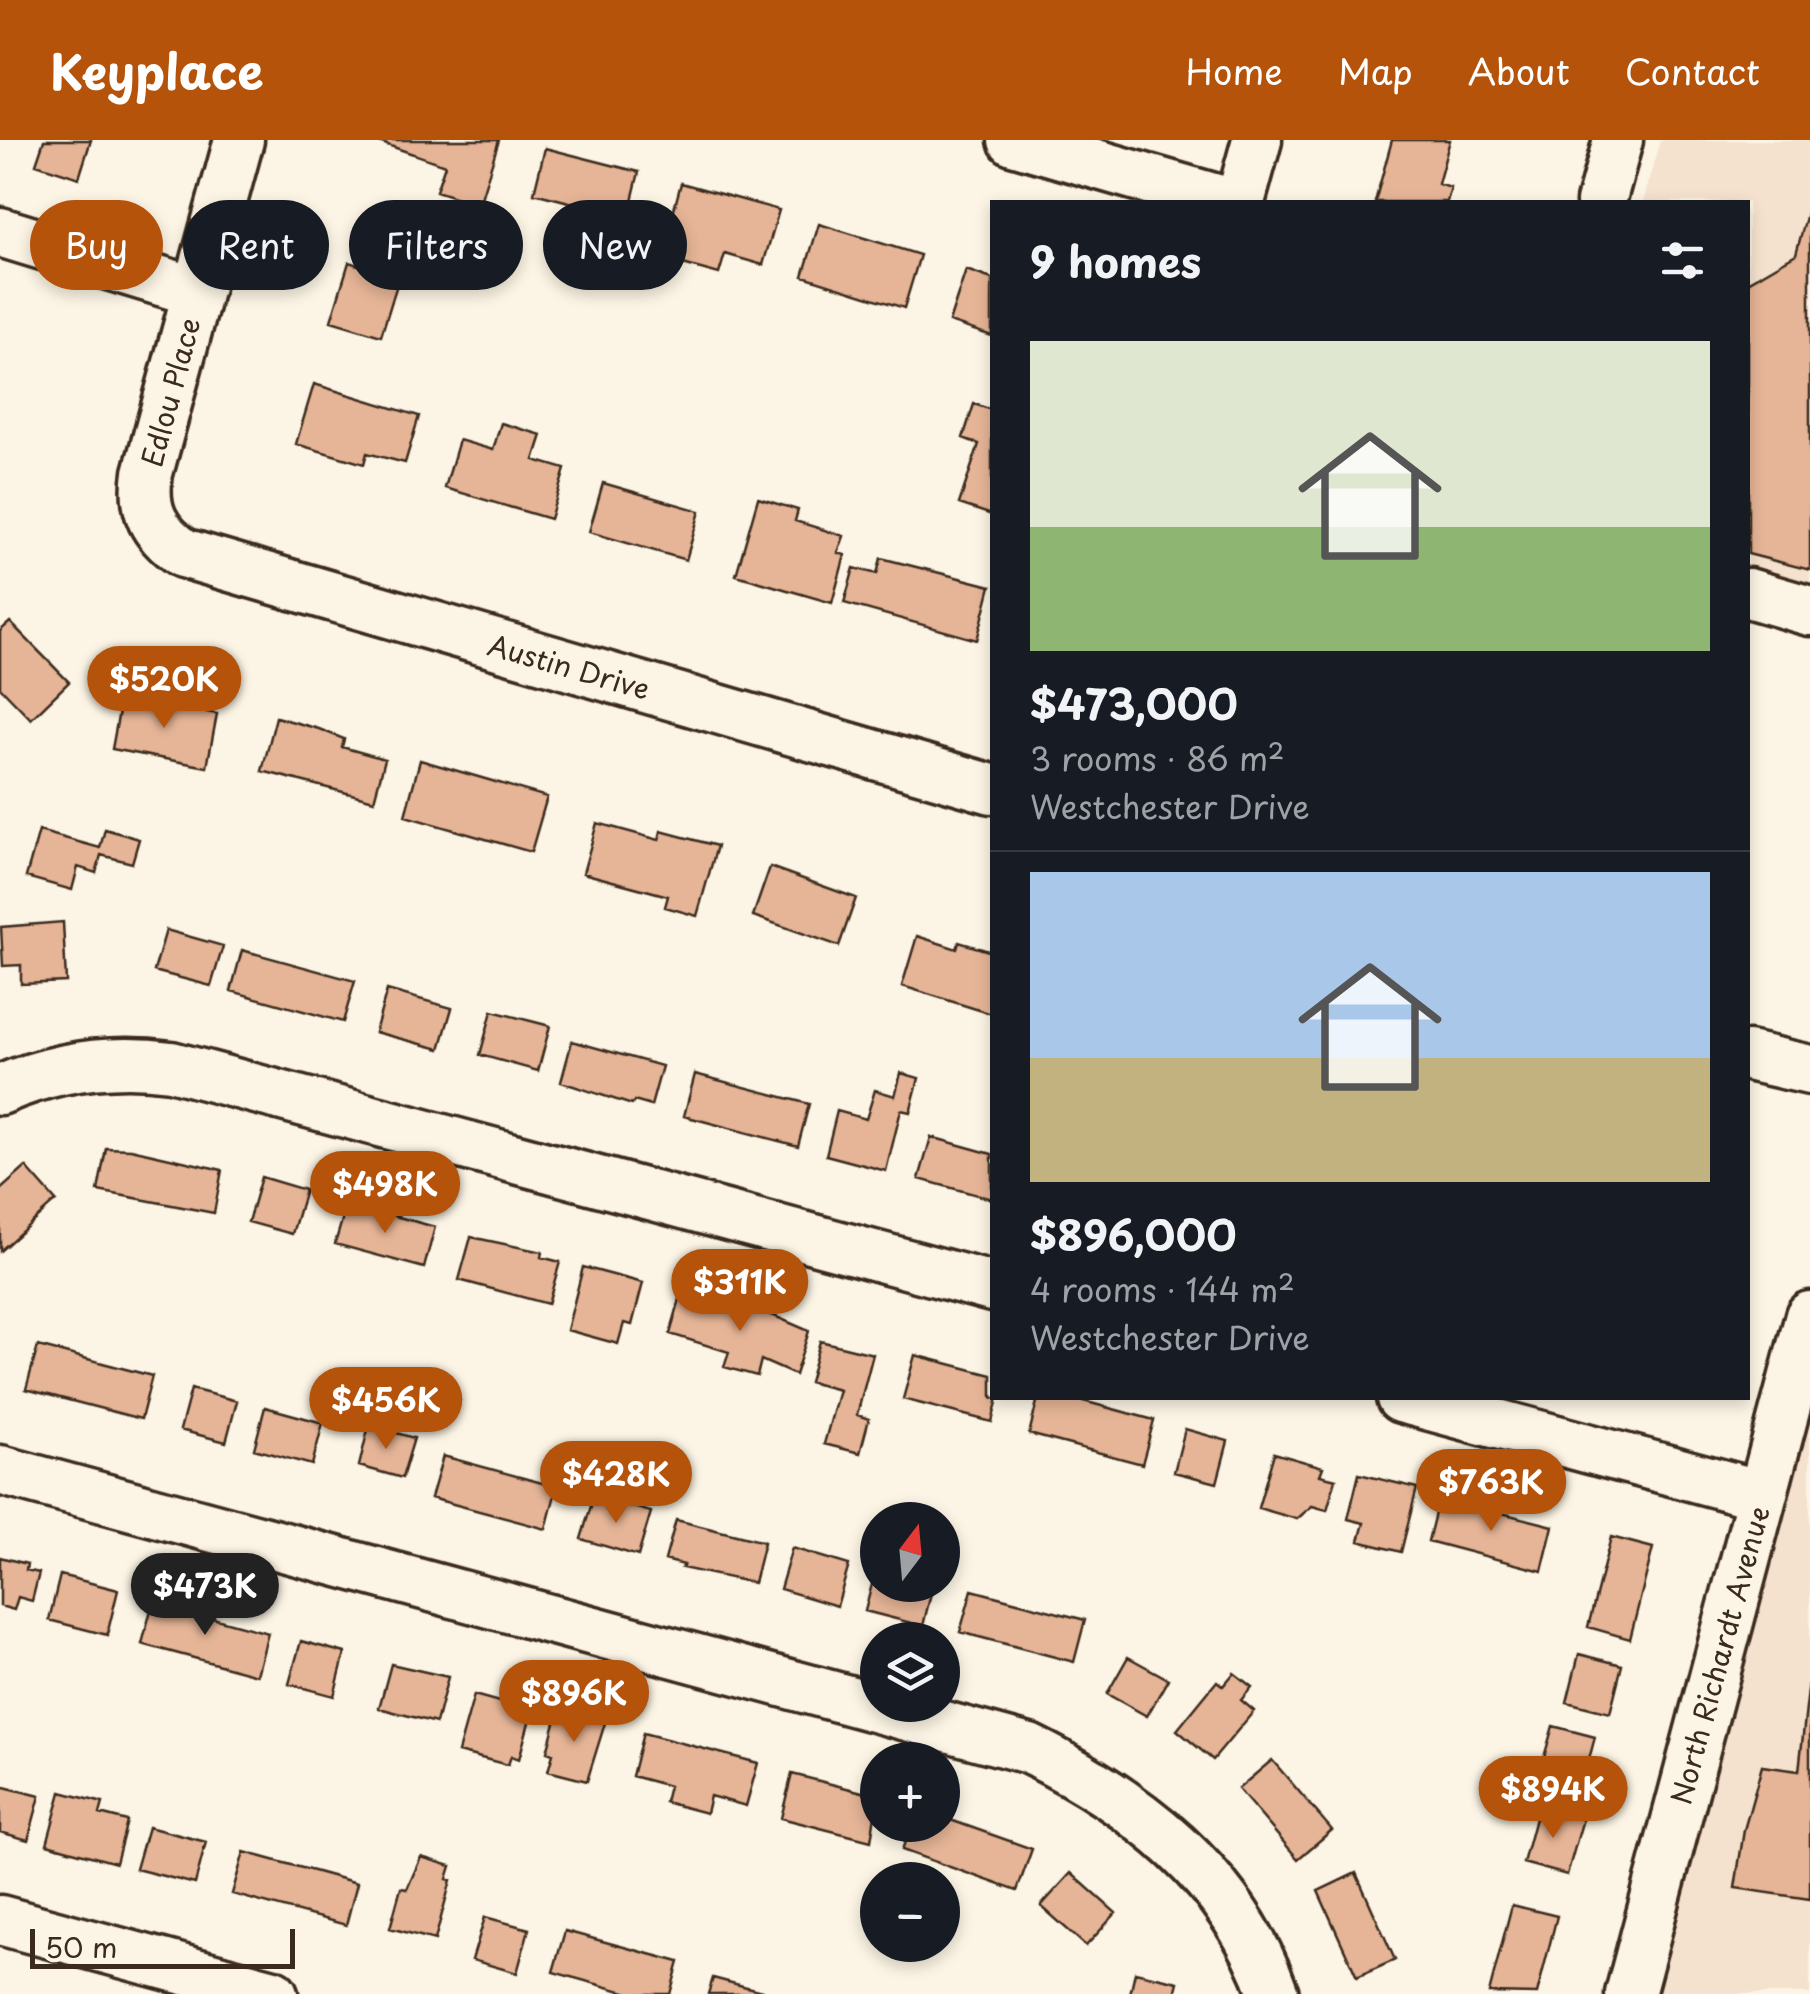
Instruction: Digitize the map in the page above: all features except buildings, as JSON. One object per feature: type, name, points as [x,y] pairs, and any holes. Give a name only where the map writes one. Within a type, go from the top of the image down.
[{"type":"street","name":"Edlou Place","points":[[155,528],[146,500],[148,473],[238,140]]},
{"type":"street","points":[[1014,140],[1220,200]]},
{"type":"street","points":[[1241,200],[1257,140]]},
{"type":"street","points":[[1603,200],[1618,140]]},
{"type":"street","points":[[0,232],[197,292]]},
{"type":"street","name":"Austin Drive","points":[[155,528],[167,543],[183,553],[990,788]]},
{"type":"street","points":[[1750,594],[1810,611]]},
{"type":"street","points":[[1750,1056],[1810,1070]]},
{"type":"street","points":[[0,1090],[37,1075],[104,1062],[171,1066],[990,1287]]},
{"type":"street","name":"North Richardt Avenue","points":[[1630,1994],[1810,1316]]},
{"type":"street","points":[[1407,1400],[1761,1495]]},
{"type":"street","points":[[0,1470],[1028,1749],[1115,1794],[1178,1846],[1248,1936],[1274,1994]]},
{"type":"street","points":[[0,1920],[273,1994]]},
{"type":"shaded area","points":[[1660,140],[1810,140],[1810,593],[1750,565],[1750,200],[1644,200]]},
{"type":"shaded area","points":[[1810,1386],[1810,1994],[1644,1994]]}]
